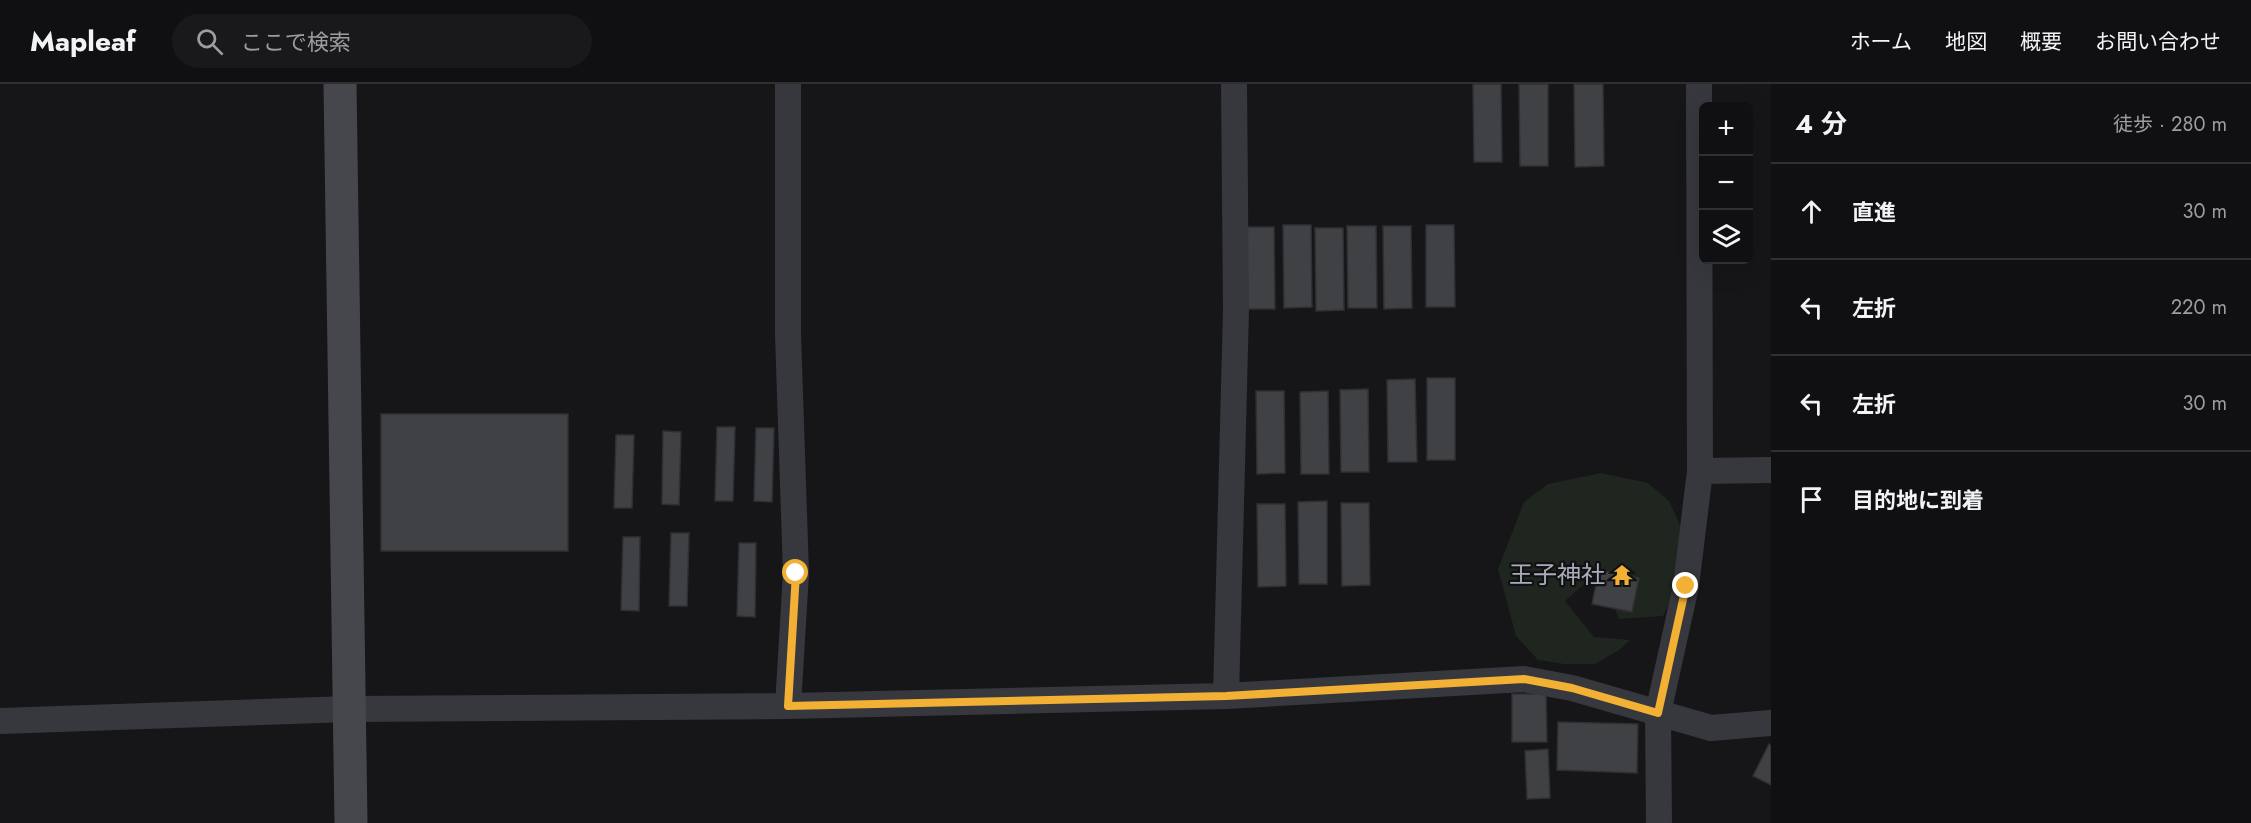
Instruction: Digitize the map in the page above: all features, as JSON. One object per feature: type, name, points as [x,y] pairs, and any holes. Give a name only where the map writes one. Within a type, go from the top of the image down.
[{"type":"street","points":[[340,84],[351,823]]},
{"type":"street","points":[[788,84],[788,334],[796,573],[788,706]]},
{"type":"street","points":[[1226,696],[1236,310],[1234,84]]},
{"type":"street","points":[[1659,823],[1658,713],[1686,586],[1700,471],[1699,84]]},
{"type":"street","points":[[1700,471],[1771,470]]},
{"type":"street","points":[[0,721],[349,709],[788,706],[1226,696],[1524,679],[1572,688],[1711,728],[1771,723]]},
{"type":"shaded area","points":[[1601,473],[1648,483],[1669,501],[1680,525],[1689,564],[1663,616],[1619,619],[1599,571],[1565,601],[1594,637],[1630,640],[1619,650],[1595,664],[1564,664],[1538,660],[1516,636],[1498,569],[1524,502],[1548,484]]},
{"type":"building","points":[[1473,84],[1501,84],[1502,162],[1474,162]]},
{"type":"building","points":[[1519,84],[1548,84],[1548,166],[1520,166]]},
{"type":"building","points":[[1574,84],[1603,84],[1604,166],[1575,167]]},
{"type":"building","points":[[1283,225],[1311,225],[1312,307],[1284,308]]},
{"type":"building","points":[[1426,225],[1454,225],[1455,307],[1426,307]]},
{"type":"building","points":[[1347,226],[1376,226],[1377,308],[1348,308]]},
{"type":"building","points":[[1383,226],[1411,226],[1412,308],[1384,309]]},
{"type":"building","points":[[1246,227],[1274,227],[1275,309],[1247,309]]},
{"type":"building","points":[[1315,228],[1343,228],[1344,310],[1316,311]]},
{"type":"building","points":[[1427,378],[1455,378],[1455,460],[1427,460]]},
{"type":"building","points":[[1415,379],[1417,462],[1388,462],[1387,380]]},
{"type":"building","points":[[1368,389],[1369,472],[1341,472],[1340,390]]},
{"type":"building","points":[[1256,391],[1284,391],[1285,473],[1257,474]]},
{"type":"building","points":[[1328,391],[1329,474],[1301,474],[1300,392]]},
{"type":"building","points":[[381,414],[568,414],[568,551],[381,551]]},
{"type":"building","points":[[717,427],[735,427],[733,501],[715,501]]},
{"type":"building","points":[[756,428],[774,428],[772,502],[754,501]]},
{"type":"building","points":[[663,431],[681,432],[679,505],[662,504]]},
{"type":"building","points":[[616,435],[634,435],[632,508],[614,508]]},
{"type":"building","points":[[1327,501],[1327,584],[1299,584],[1298,502]]},
{"type":"building","points":[[1341,503],[1369,503],[1370,585],[1342,586]]},
{"type":"building","points":[[1257,504],[1285,504],[1286,586],[1258,587]]},
{"type":"building","points":[[671,533],[689,533],[687,606],[669,606]]},
{"type":"building","points":[[623,537],[640,537],[639,611],[621,610]]},
{"type":"building","points":[[739,543],[756,543],[755,617],[737,616]]},
{"type":"building","points":[[1599,570],[1639,578],[1632,612],[1592,604]]},
{"type":"building","points":[[1512,694],[1546,694],[1547,742],[1512,742]]},
{"type":"building","points":[[1558,722],[1638,724],[1637,773],[1557,770]]},
{"type":"building","points":[[1769,744],[1771,746],[1771,785],[1753,776]]},
{"type":"building","points":[[1548,749],[1550,798],[1527,799],[1525,751]]},
{"type":"place","name":"王子神社","points":[[1622,575]]},
{"type":"route","points":[[796,573],[788,706],[1226,696],[1524,679],[1572,688],[1658,713],[1686,586]]}]
